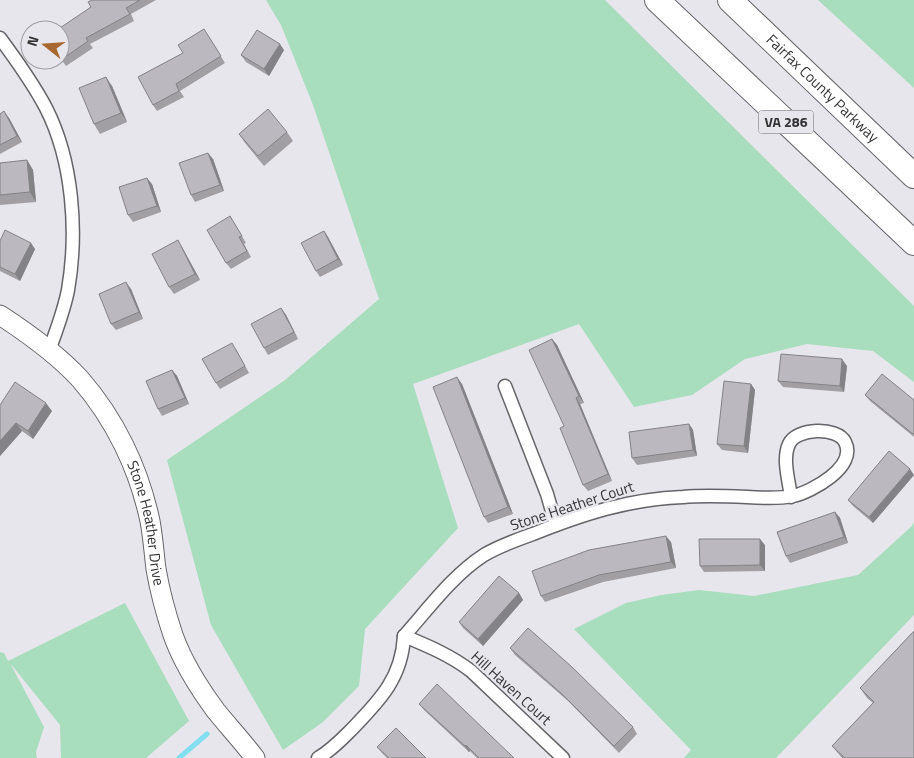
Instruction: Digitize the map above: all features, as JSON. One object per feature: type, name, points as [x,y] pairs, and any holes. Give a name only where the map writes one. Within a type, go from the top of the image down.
[{"type":"highway","name":"VA 286","points":[[657,0],[914,243]]},
{"type":"highway","name":"Fairfax County Parkway","points":[[730,0],[914,176]]},
{"type":"street","points":[[0,38],[32,83],[47,110],[58,139],[70,192],[73,223],[72,257],[66,299],[60,322],[48,351]]},
{"type":"street","name":"Stone Heather Drive","points":[[0,315],[20,328],[79,378],[111,422],[128,453],[141,486],[150,520],[156,569],[163,603],[182,656],[198,685],[217,712],[255,758]]},
{"type":"street","points":[[505,386],[547,494],[556,524]]},
{"type":"street","name":"Stone Heather Court","points":[[404,636],[466,569],[485,555],[507,544],[556,524],[626,503],[647,499],[705,496],[774,498],[791,496],[806,493],[818,487],[835,474],[843,464],[847,452],[846,443],[840,437],[822,431],[807,432],[795,436],[789,444],[786,456],[791,496]]},
{"type":"street","points":[[327,756],[376,705],[390,685],[399,666],[404,636]]},
{"type":"street","name":"Hill Haven Court","points":[[404,636],[438,650],[464,666],[563,758]]},
{"type":"green space","points":[[266,0],[605,0],[914,306],[914,382],[873,351],[807,344],[745,359],[692,395],[634,407],[579,324],[413,384],[458,528],[365,629],[359,686],[323,722],[283,750],[211,625],[167,460],[285,380],[379,299],[313,105],[281,25]]},
{"type":"green space","points":[[818,0],[914,0],[914,88]]},
{"type":"green space","points":[[914,522],[914,615],[776,758],[684,758],[691,750],[574,629],[626,603],[661,595],[699,590],[754,596],[858,575],[912,526]]},
{"type":"green space","points":[[125,603],[189,721],[146,758],[61,758],[60,725],[10,663],[44,727],[36,752],[37,758],[0,758],[0,652],[4,653],[8,661]]},
{"type":"building","points":[[92,0],[140,0],[126,8],[130,14],[86,38],[88,41],[70,54],[70,21],[91,7],[88,2]]},
{"type":"building","points":[[204,29],[221,56],[176,84],[179,91],[153,105],[138,77],[183,53],[178,45]]},
{"type":"building","points":[[257,30],[280,44],[264,69],[241,55]]},
{"type":"building","points":[[106,77],[121,113],[94,124],[79,88]]},
{"type":"building","points":[[268,109],[287,132],[258,156],[239,134]]},
{"type":"building","points":[[4,111],[17,136],[0,145],[0,114]]},
{"type":"building","points":[[208,153],[220,185],[191,195],[179,163]]},
{"type":"building","points":[[27,160],[30,192],[0,195],[0,163]]},
{"type":"building","points":[[147,178],[157,206],[128,215],[119,187]]},
{"type":"building","points":[[230,216],[242,236],[239,237],[247,251],[226,263],[207,230]]},
{"type":"building","points":[[5,230],[31,243],[15,274],[0,267],[0,241]]},
{"type":"building","points":[[324,231],[338,259],[316,271],[301,243]]},
{"type":"building","points":[[178,240],[195,274],[169,287],[152,254]]},
{"type":"building","points":[[126,282],[139,312],[111,324],[99,294]]},
{"type":"building","points":[[281,308],[294,332],[264,348],[251,324]]},
{"type":"building","points":[[552,339],[579,396],[576,398],[608,474],[583,485],[560,428],[564,426],[529,350]]},
{"type":"building","points":[[232,343],[245,366],[216,383],[202,359]]},
{"type":"building","points":[[781,354],[842,359],[840,386],[778,381]]},
{"type":"building","points":[[172,370],[185,398],[158,409],[146,381]]},
{"type":"building","points":[[882,374],[914,400],[913,434],[865,395]]},
{"type":"building","points":[[457,377],[508,507],[484,517],[433,387]]},
{"type":"building","points":[[724,381],[751,384],[744,446],[717,444]]},
{"type":"building","points":[[15,382],[46,403],[28,431],[16,423],[0,441],[0,405]]},
{"type":"building","points":[[689,424],[693,450],[632,458],[629,432]]},
{"type":"building","points":[[889,451],[910,469],[869,517],[848,500]]},
{"type":"building","points":[[835,512],[844,537],[786,556],[777,532]]},
{"type":"building","points":[[666,536],[671,562],[599,575],[541,596],[532,571],[589,550]]},
{"type":"building","points":[[699,539],[760,539],[760,565],[700,566]]},
{"type":"building","points":[[499,576],[519,593],[478,639],[459,622]]},
{"type":"building","points":[[528,628],[572,667],[633,727],[614,746],[563,695],[510,648]]},
{"type":"building","points":[[914,631],[914,758],[845,758],[832,746],[874,702],[860,688]]},
{"type":"building","points":[[437,684],[514,758],[479,758],[419,704]]},
{"type":"building","points":[[396,728],[426,758],[389,758],[377,747]]},
{"type":"waterway","points":[[179,758],[207,734]]}]
